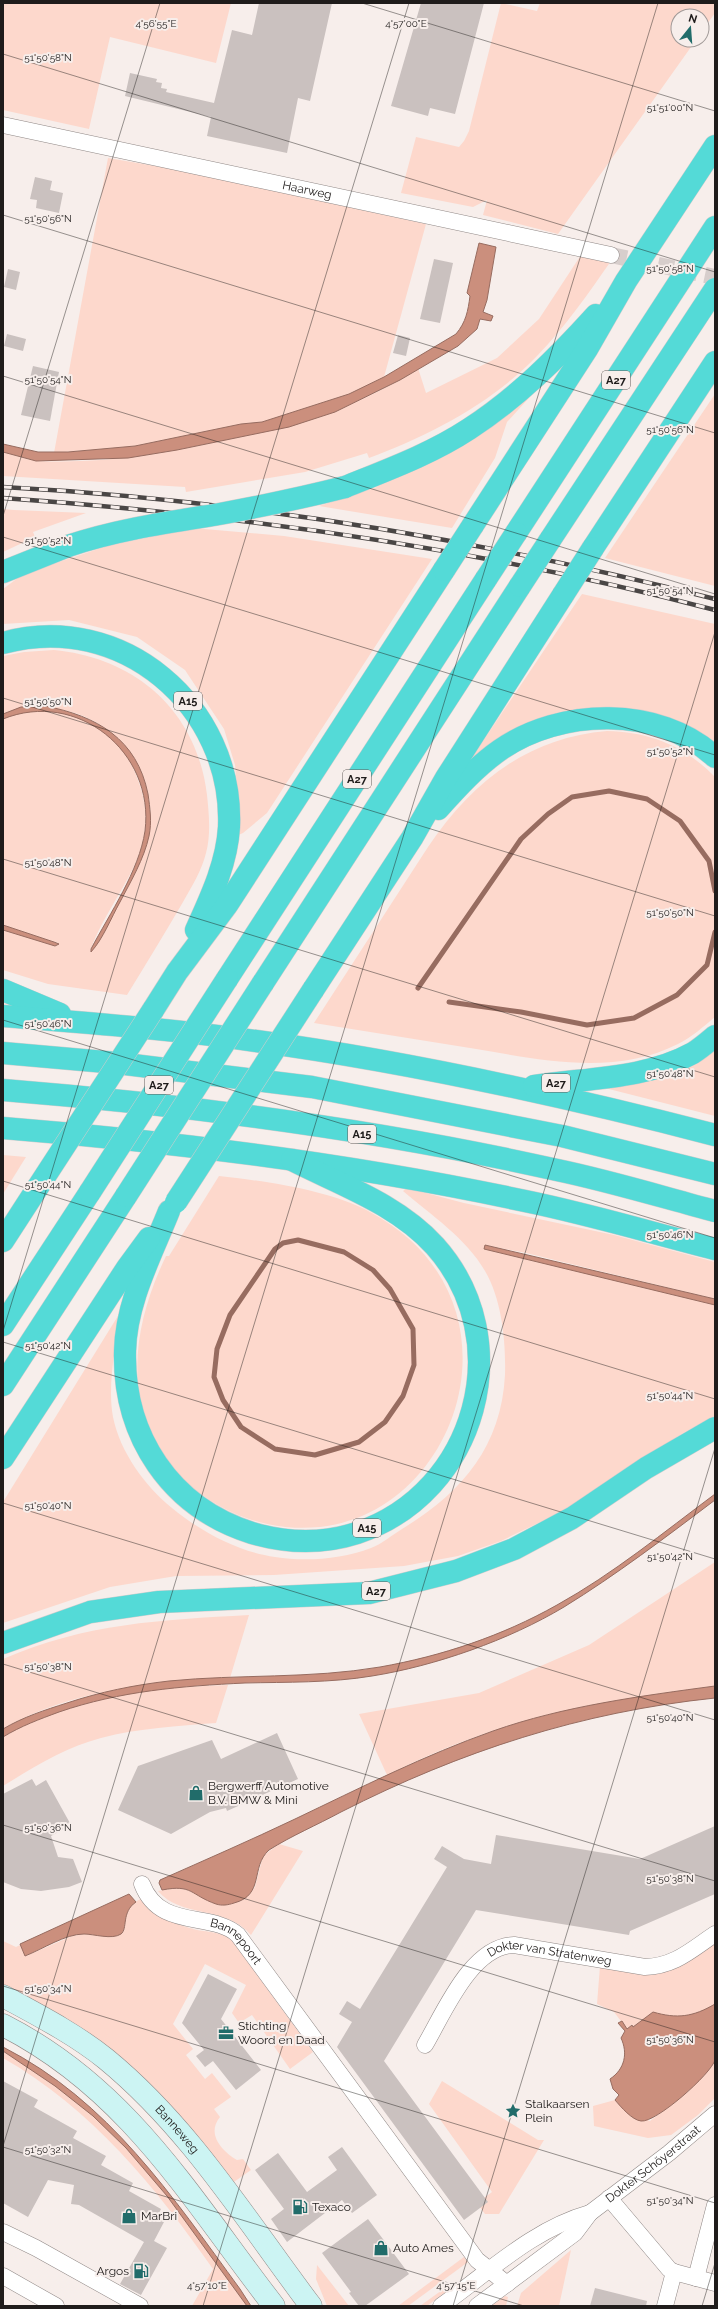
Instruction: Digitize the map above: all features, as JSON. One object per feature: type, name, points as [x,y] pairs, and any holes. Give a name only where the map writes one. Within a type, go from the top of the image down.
[{"type":"highway","points":[[3,1241],[177,972],[227,905],[587,349],[626,281],[715,146]]},
{"type":"highway","name":"A27","points":[[3,1325],[715,227]]},
{"type":"highway","points":[[3,572],[68,546],[100,536],[261,506],[345,487],[422,455],[469,429],[518,392],[551,363],[626,281]]},
{"type":"highway","name":"A27","points":[[3,1385],[520,586],[715,289]]},
{"type":"highway","points":[[3,1458],[127,1268],[172,1206],[412,838],[446,778],[593,548],[715,362]]},
{"type":"highway","name":"A15","points":[[3,643],[45,636],[102,644],[129,655],[172,684],[187,699],[210,734],[225,781],[228,807],[227,842],[213,895],[177,972]]},
{"type":"highway","points":[[412,838],[459,786],[500,750],[542,729],[580,719],[634,719],[659,726],[683,736],[715,757]]},
{"type":"highway","points":[[3,990],[80,1022]]},
{"type":"highway","points":[[3,1016],[80,1022],[256,1041],[351,1056],[523,1087],[715,1135]]},
{"type":"highway","name":"A27","points":[[523,1087],[641,1072],[667,1065],[693,1052],[715,1036]]},
{"type":"highway","points":[[3,1053],[117,1063],[312,1087],[562,1136],[715,1174]]},
{"type":"highway","name":"A15","points":[[3,1090],[122,1100],[305,1124],[557,1170],[715,1211]]},
{"type":"highway","name":"A15","points":[[3,1128],[224,1151],[378,1173],[526,1201],[715,1249]]},
{"type":"highway","name":"A15","points":[[172,1206],[134,1299],[125,1350],[130,1403],[147,1449],[166,1478],[182,1495],[201,1510],[232,1526],[261,1535],[296,1541],[331,1540],[359,1532],[388,1518],[415,1500],[442,1472],[458,1448],[468,1426],[478,1388],[480,1359],[477,1336],[471,1311],[461,1284],[449,1263],[421,1231],[383,1204],[292,1160]]},
{"type":"highway","name":"A27","points":[[3,1643],[90,1612],[159,1602],[369,1593],[456,1571],[514,1549],[572,1518],[646,1468],[715,1428]]},
{"type":"main road","name":"Banneweg","points":[[3,1996],[46,2018],[106,2059],[162,2112],[218,2177],[311,2306]]},
{"type":"main road","points":[[3,2025],[62,2062],[92,2085],[128,2118],[162,2156],[274,2306]]},
{"type":"street","name":"Haarweg","points":[[3,125],[611,255]]},
{"type":"street","name":"Bannepoort","points":[[142,1884],[150,1900],[162,1909],[234,1932],[477,2260],[489,2270]]},
{"type":"street","name":"Dokter van Stratenweg","points":[[425,2045],[464,1980],[479,1960],[499,1947],[514,1945],[645,1967],[659,1966],[673,1962],[715,1934]]},
{"type":"street","name":"Dokter Schöyerstraat","points":[[477,2306],[575,2233],[590,2213],[669,2153],[715,2114]]},
{"type":"street","points":[[609,2198],[664,2265],[674,2272],[715,2283]]},
{"type":"street","points":[[696,2278],[715,2205]]},
{"type":"street","name":"Dokter Schöyerstraat","points":[[441,2306],[489,2270],[565,2220],[590,2213]]},
{"type":"street","points":[[3,2232],[140,2306]]},
{"type":"street","points":[[489,2270],[507,2284]]},
{"type":"street","points":[[665,2306],[674,2272]]},
{"type":"street","points":[[3,2276],[56,2306]]},
{"type":"shaded area","points":[[3,3],[231,3],[216,63],[110,37],[89,129],[3,110]]},
{"type":"shaded area","points":[[501,3],[537,11],[540,3],[715,3],[715,13],[710,20],[710,8],[670,8],[670,48],[690,48],[558,234],[483,215],[487,200],[473,207],[401,193],[416,137],[459,147],[469,131]]},
{"type":"shaded area","points":[[108,158],[173,169],[426,224],[384,377],[349,394],[262,422],[241,424],[135,446],[54,453]]},
{"type":"shaded area","points":[[479,243],[496,247],[487,300],[483,312],[493,316],[491,321],[480,319],[477,329],[458,346],[400,380],[335,412],[289,427],[177,450],[128,458],[36,461],[3,452],[3,444],[38,452],[68,452],[135,446],[241,424],[262,422],[349,394],[384,377],[456,334],[464,321],[467,311],[470,296],[467,293]]},
{"type":"shaded area","points":[[581,255],[611,261],[567,322],[537,356],[500,389],[459,416],[415,439],[369,458],[367,453],[305,472],[186,492],[185,487],[3,476],[3,452],[38,461],[61,462],[130,457],[198,446],[299,422],[347,406],[394,383],[418,368],[426,393],[497,358],[539,319]]},
{"type":"shaded area","points":[[538,388],[507,422],[495,458],[452,528],[319,506],[377,487],[375,480]]},
{"type":"shaded area","points":[[715,394],[715,586],[605,558]]},
{"type":"shaded area","points":[[3,509],[86,513],[33,532],[35,537],[3,552]]},
{"type":"shaded area","points":[[193,528],[284,536],[432,559],[267,813],[243,833],[236,836],[239,807],[235,765],[224,729],[185,670],[137,637],[69,620],[3,624],[3,589],[43,559],[47,566],[107,546]]},
{"type":"shaded area","points":[[582,594],[715,624],[715,748],[612,710],[465,768]]},
{"type":"shaded area","points":[[54,650],[84,655],[111,664],[136,677],[158,694],[176,714],[190,738],[201,765],[207,795],[209,817],[208,846],[202,866],[183,902],[127,995],[48,984],[3,970],[3,930],[55,946],[58,943],[3,925],[3,719],[27,712],[38,711],[50,711],[74,716],[96,727],[116,743],[131,764],[138,780],[145,806],[145,829],[140,850],[132,870],[99,929],[90,951],[134,875],[141,859],[151,822],[149,797],[141,770],[128,750],[112,734],[94,721],[72,712],[50,708],[26,708],[3,714],[3,656],[24,652]]},
{"type":"shaded area","points":[[45,706],[64,710],[81,716],[112,733],[135,758],[143,775],[148,794],[150,826],[147,845],[133,878],[107,928],[91,952],[91,949],[123,892],[137,861],[145,831],[145,802],[137,776],[124,753],[106,734],[83,720],[58,713],[31,712],[3,719],[3,714],[21,707]]},
{"type":"shaded area","points":[[607,731],[638,734],[666,743],[692,757],[715,777],[715,1017],[697,1032],[678,1044],[653,1054],[628,1060],[601,1063],[522,1057],[314,1023],[428,847],[463,802],[504,767],[527,754],[551,743],[578,735]]},
{"type":"shaded area","points":[[3,925],[59,944],[55,946],[3,930]]},
{"type":"shaded area","points":[[715,1045],[715,1116],[601,1087]]},
{"type":"shaded area","points":[[3,1155],[26,1157],[3,1194]]},
{"type":"shaded area","points":[[219,1176],[276,1184],[317,1192],[354,1204],[370,1212],[425,1255],[455,1309],[462,1367],[450,1424],[420,1473],[375,1510],[318,1527],[252,1520],[215,1504],[193,1488],[166,1459],[152,1435],[143,1409],[138,1384],[138,1358],[141,1332],[147,1306],[155,1281],[166,1256],[169,1256]]},
{"type":"shaded area","points":[[407,1188],[464,1203],[614,1235],[715,1262],[715,1299],[526,1253],[485,1245],[485,1248],[715,1305],[715,1416],[683,1433],[567,1509],[501,1541],[458,1556],[404,1566],[274,1575],[176,1576],[110,1587],[3,1623],[3,1502],[121,1311],[113,1364],[111,1405],[116,1430],[121,1443],[143,1479],[162,1499],[183,1517],[220,1539],[247,1550],[275,1557],[311,1559],[348,1555],[371,1548],[383,1542],[423,1515],[459,1484],[474,1466],[496,1425],[502,1401],[505,1375],[505,1349],[502,1322],[491,1282],[477,1259],[458,1238],[403,1191]]},
{"type":"shaded area","points":[[485,1245],[715,1299],[715,1305],[484,1249]]},
{"type":"shaded area","points":[[715,1494],[715,1500],[641,1555],[583,1595],[543,1619],[496,1641],[471,1650],[421,1666],[372,1676],[324,1681],[198,1686],[128,1694],[59,1712],[24,1726],[3,1737],[3,1729],[34,1714],[92,1695],[130,1687],[195,1679],[301,1675],[354,1671],[426,1657],[471,1644],[536,1616],[578,1593],[638,1552]]},
{"type":"shaded area","points":[[715,1562],[715,1686],[646,1696],[554,1713],[495,1730],[458,1743],[387,1775],[359,1714],[479,1693],[589,1645]]},
{"type":"shaded area","points":[[249,1615],[230,1678],[172,1682],[113,1690],[55,1705],[28,1716],[3,1729],[3,1659],[34,1647],[64,1638],[124,1625]]},
{"type":"shaded area","points":[[228,1685],[216,1723],[173,1726],[101,1738],[63,1752],[3,1786],[3,1737],[28,1723],[55,1712],[111,1696],[170,1688]]},
{"type":"shaded area","points":[[715,1686],[715,1698],[665,1704],[569,1724],[523,1737],[477,1753],[431,1770],[386,1790],[295,1835],[269,1850],[263,1857],[254,1887],[250,1894],[244,1899],[234,1903],[225,1905],[216,1904],[207,1901],[186,1889],[180,1888],[162,1890],[159,1883],[160,1880],[262,1835],[393,1772],[493,1731],[520,1722],[575,1708]]},
{"type":"shaded area","points":[[279,1844],[303,1851],[251,1935],[229,1919],[178,1905],[167,1899],[158,1891],[179,1887],[226,1905],[241,1901],[249,1895],[255,1887],[263,1856]]},
{"type":"shaded area","points":[[129,1894],[136,1902],[128,1911],[123,1932],[121,1934],[113,1937],[88,1934],[69,1936],[25,1956],[20,1944]]},
{"type":"shaded area","points":[[141,1899],[152,1910],[166,1919],[197,1930],[219,1934],[232,1940],[313,2052],[290,2069],[252,2015],[239,2023],[232,2013],[246,1985],[205,1964],[173,2024],[193,2049],[186,2055],[205,2079],[212,2073],[231,2097],[214,2109],[220,2117],[216,2123],[215,2136],[221,2147],[226,2152],[237,2160],[243,2159],[251,2170],[231,2184],[223,2172],[3,1985],[3,1941],[16,1947],[20,1945],[26,1956],[72,1936],[84,1934],[117,1936],[124,1931],[126,1916],[129,1908]]},
{"type":"shaded area","points":[[715,1941],[715,2004],[699,2012],[685,2016],[670,2016],[653,2012],[633,2027],[632,2024],[627,2029],[614,2012],[597,2004],[600,1966],[626,1968]]},
{"type":"shaded area","points":[[715,2004],[716,2048],[715,2060],[711,2067],[694,2086],[658,2114],[648,2120],[641,2121],[630,2116],[615,2100],[619,2095],[613,2089],[610,2079],[622,2066],[625,2055],[621,2038],[625,2031],[618,2023],[622,2021],[627,2029],[632,2025],[633,2027],[653,2012],[670,2016],[685,2016],[699,2012]]},
{"type":"shaded area","points":[[3,2047],[41,2069],[75,2095],[107,2123],[136,2153],[215,2254],[251,2306],[247,2306],[167,2196],[126,2148],[93,2116],[55,2086],[3,2051]]},
{"type":"shaded area","points":[[3,2051],[55,2086],[93,2116],[126,2148],[167,2196],[247,2306],[192,2306],[213,2269],[191,2238],[145,2179],[93,2125],[35,2078],[3,2058]]},
{"type":"shaded area","points":[[715,2060],[715,2098],[698,2115],[671,2135],[648,2138],[594,2126],[593,2106],[615,2100],[623,2109],[650,2121],[689,2091]]},
{"type":"shaded area","points":[[442,2081],[538,2140],[544,2140],[499,2214],[485,2214],[477,2203],[492,2192],[429,2104]]},
{"type":"shaded area","points":[[571,2250],[559,2306],[517,2306],[521,2293]]},
{"type":"shaded area","points":[[464,2257],[468,2262],[408,2306],[398,2306]]},
{"type":"shaded area","points":[[317,2265],[349,2306],[327,2306],[316,2279]]},
{"type":"shaded area","points":[[456,2280],[458,2283],[427,2306],[420,2306]]},
{"type":"shaded area","points":[[505,2296],[508,2297],[506,2306],[491,2306]]},
{"type":"building","points":[[259,3],[332,3],[310,101],[298,98],[287,153],[207,136],[211,117],[125,96],[130,73],[157,79],[156,82],[162,83],[161,88],[167,89],[166,92],[214,103],[232,30],[252,35]]},
{"type":"building","points":[[421,3],[484,3],[455,114],[430,108],[428,116],[391,106]]},
{"type":"building","points":[[35,177],[52,181],[50,190],[63,193],[59,213],[36,208],[37,200],[30,199]]},
{"type":"building","points":[[434,259],[453,263],[440,323],[420,319]]},
{"type":"building","points":[[8,269],[20,272],[16,290],[4,287]]},
{"type":"building","points":[[7,334],[26,339],[23,351],[4,346]]},
{"type":"building","points":[[398,335],[410,338],[406,356],[393,353]]},
{"type":"building","points":[[33,366],[59,372],[50,421],[21,415]]},
{"type":"building","name":"Bergwerff Automotive B.V. BMW & Mini","points":[[277,1733],[298,1779],[227,1811],[226,1808],[210,1812],[171,1834],[118,1810],[138,1766],[212,1740],[221,1759]]},
{"type":"building","points":[[32,1779],[36,1786],[46,1780],[71,1825],[51,1836],[58,1857],[73,1859],[82,1882],[69,1887],[41,1891],[21,1889],[3,1882],[3,1794]]},
{"type":"building","points":[[715,1826],[715,1894],[630,1931],[629,1935],[476,1910],[384,2061],[488,2202],[464,2220],[337,2047],[352,2022],[339,2014],[347,2001],[360,2009],[447,1867],[434,1859],[442,1846],[464,1859],[491,1864],[496,1835],[640,1859]]},
{"type":"building","points":[[208,1974],[237,1989],[221,2019],[261,2070],[236,2090],[213,2061],[205,2067],[196,2056],[204,2050],[182,2023]]},
{"type":"building","points":[[3,2081],[38,2100],[34,2107],[77,2131],[73,2138],[106,2156],[101,2165],[133,2183],[129,2191],[161,2209],[157,2217],[164,2222],[154,2241],[167,2248],[141,2295],[120,2284],[144,2242],[79,2205],[71,2204],[74,2185],[48,2180],[28,2217],[3,2203]]},
{"type":"building","points":[[342,2147],[377,2195],[352,2213],[342,2200],[287,2242],[271,2219],[284,2209],[255,2170],[278,2153],[307,2192],[337,2170],[328,2157]]},
{"type":"building","points":[[368,2219],[409,2274],[365,2306],[359,2306],[349,2293],[351,2292],[322,2253]]},
{"type":"building","points":[[595,2288],[647,2301],[646,2306],[590,2306]]},
{"type":"waterway","points":[[418,988],[521,839],[548,814],[572,797],[609,791],[647,799],[680,821],[709,861],[715,891]]},
{"type":"waterway","points":[[449,1002],[521,1012],[587,1025],[634,1018],[677,995],[707,965],[715,932]]},
{"type":"waterway","points":[[298,1240],[344,1252],[373,1270],[390,1289],[413,1329],[414,1365],[403,1396],[385,1422],[359,1442],[315,1455],[275,1449],[241,1427],[223,1400],[214,1377],[217,1349],[230,1315],[275,1249],[283,1243],[298,1240]]},
{"type":"tunnel","points":[[611,255],[715,277]]},
{"type":"railway","points":[[3,487],[93,493],[183,502],[362,526],[539,558],[715,599]]},
{"type":"railway","points":[[3,498],[183,514],[362,538],[451,552],[539,569],[627,588],[715,610]]},
{"type":"place","name":"Bergwerff Automotive B.V. BMW & Mini","points":[[196,1793]]},
{"type":"place","name":"Stichting Woord en Daad","points":[[226,2033]]},
{"type":"place","name":"Stalkaarsen Plein","points":[[513,2111]]},
{"type":"place","name":"Texaco","points":[[300,2207]]},
{"type":"place","name":"MarBri","points":[[129,2216]]},
{"type":"place","name":"Auto Ames","points":[[381,2248]]},
{"type":"place","name":"Argos","points":[[141,2271]]}]
